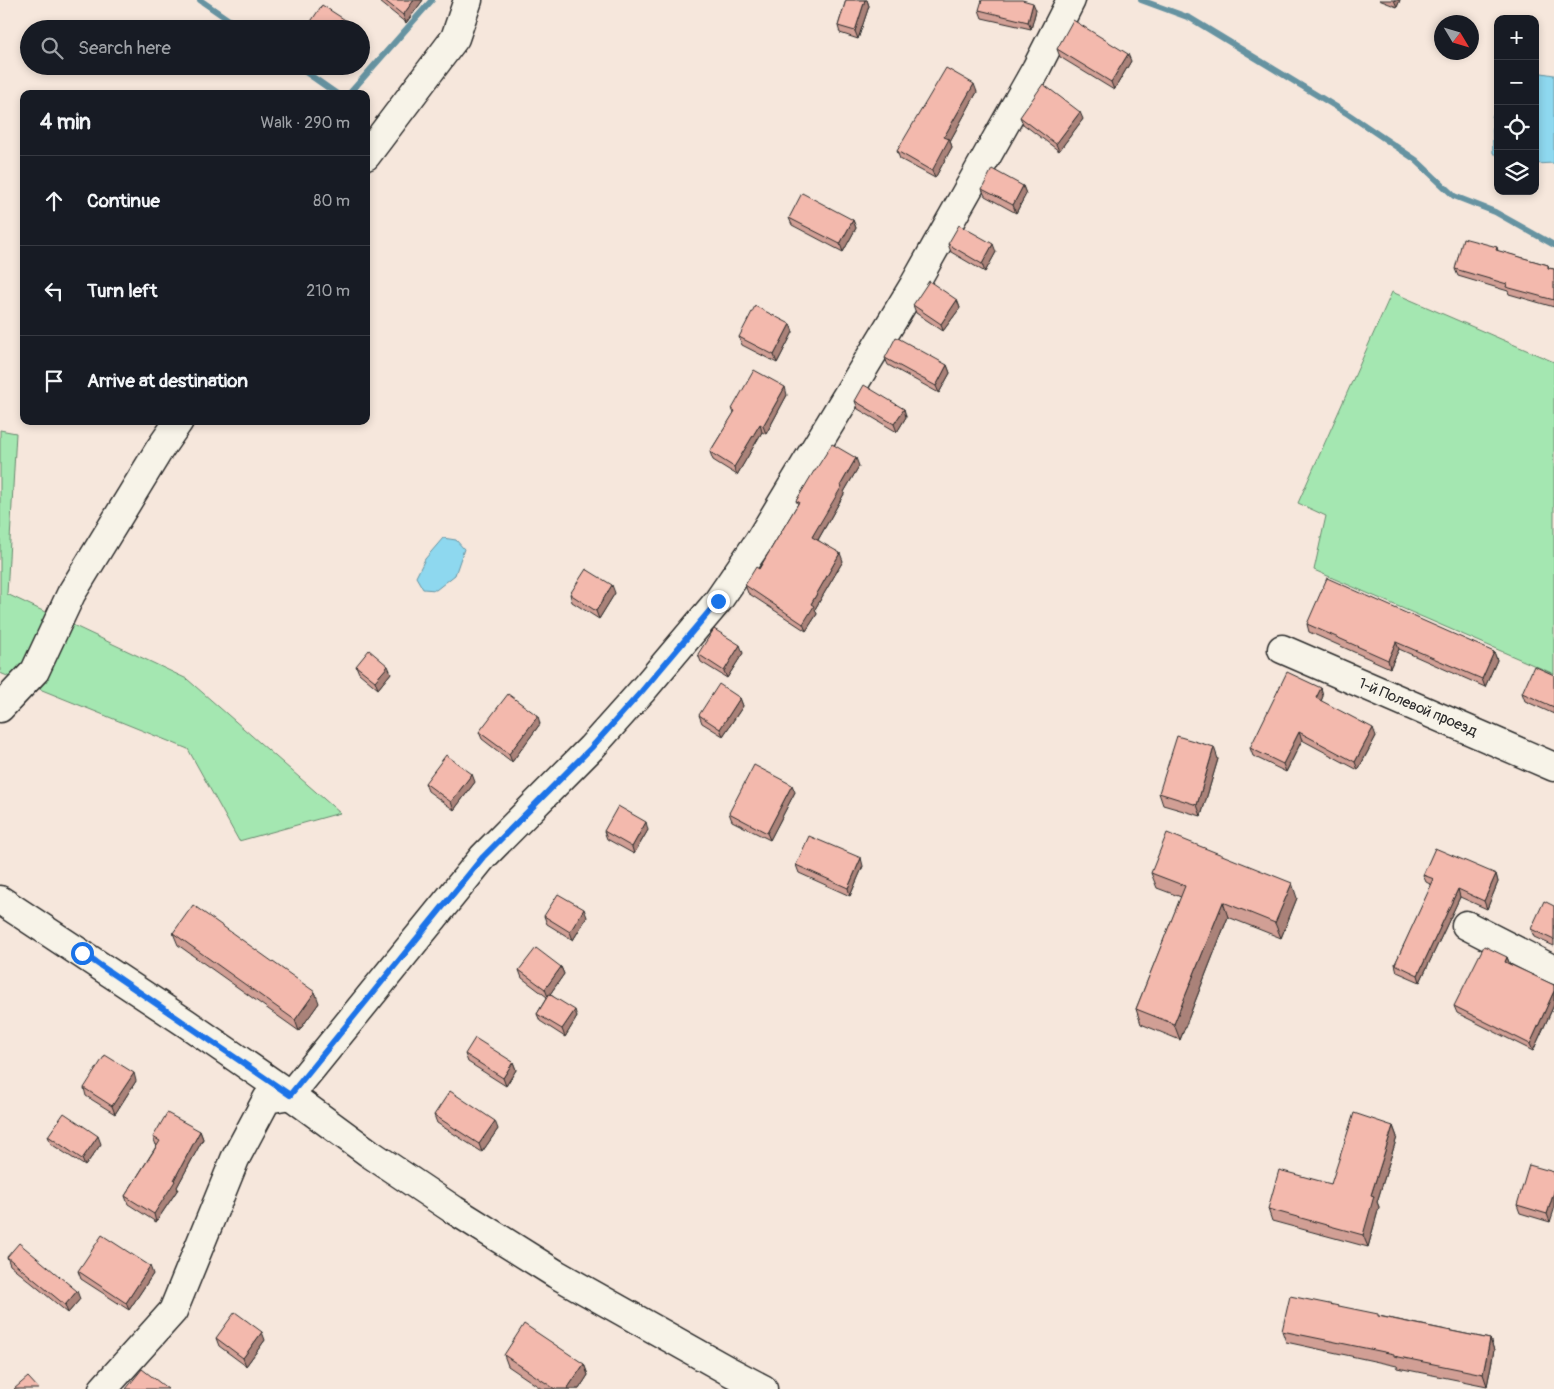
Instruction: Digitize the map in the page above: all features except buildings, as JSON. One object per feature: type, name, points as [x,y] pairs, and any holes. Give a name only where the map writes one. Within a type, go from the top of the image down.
[{"type":"street","points":[[370,151],[454,38],[468,0]]},
{"type":"street","points":[[103,1389],[173,1310],[235,1159],[267,1099],[290,1095],[483,857],[591,748],[718,601],[759,540],[914,286],[1036,69],[1071,0]]},
{"type":"street","points":[[0,708],[36,671],[71,594],[158,450],[176,425]]},
{"type":"street","name":"1-й Полевой проезд","points":[[1282,649],[1554,767]]},
{"type":"street","points":[[0,900],[186,1023],[290,1095],[376,1158],[556,1274],[764,1389]]},
{"type":"street","points":[[1466,925],[1554,970]]},
{"type":"green space","points":[[1392,292],[1554,362],[1554,674],[1314,570],[1326,516],[1298,503]]},
{"type":"green space","points":[[0,430],[16,433],[7,594],[187,679],[340,813],[239,841],[188,749],[0,673]]},
{"type":"water","points":[[1539,72],[1554,75],[1554,163],[1539,164]]},
{"type":"water","points":[[1494,112],[1494,154],[1493,153],[1492,117]]},
{"type":"water","points":[[443,538],[456,540],[464,549],[455,575],[436,590],[423,589],[416,577],[425,559]]},
{"type":"waterway","points":[[200,0],[229,20]]},
{"type":"waterway","points":[[370,70],[432,0]]},
{"type":"waterway","points":[[1141,0],[1190,18],[1348,114],[1416,160],[1454,196],[1495,212],[1554,245]]},
{"type":"waterway","points":[[310,75],[331,90]]},
{"type":"waterway","points":[[353,90],[366,75]]},
{"type":"route","points":[[82,953],[290,1095],[483,857],[591,748],[718,601]]}]
